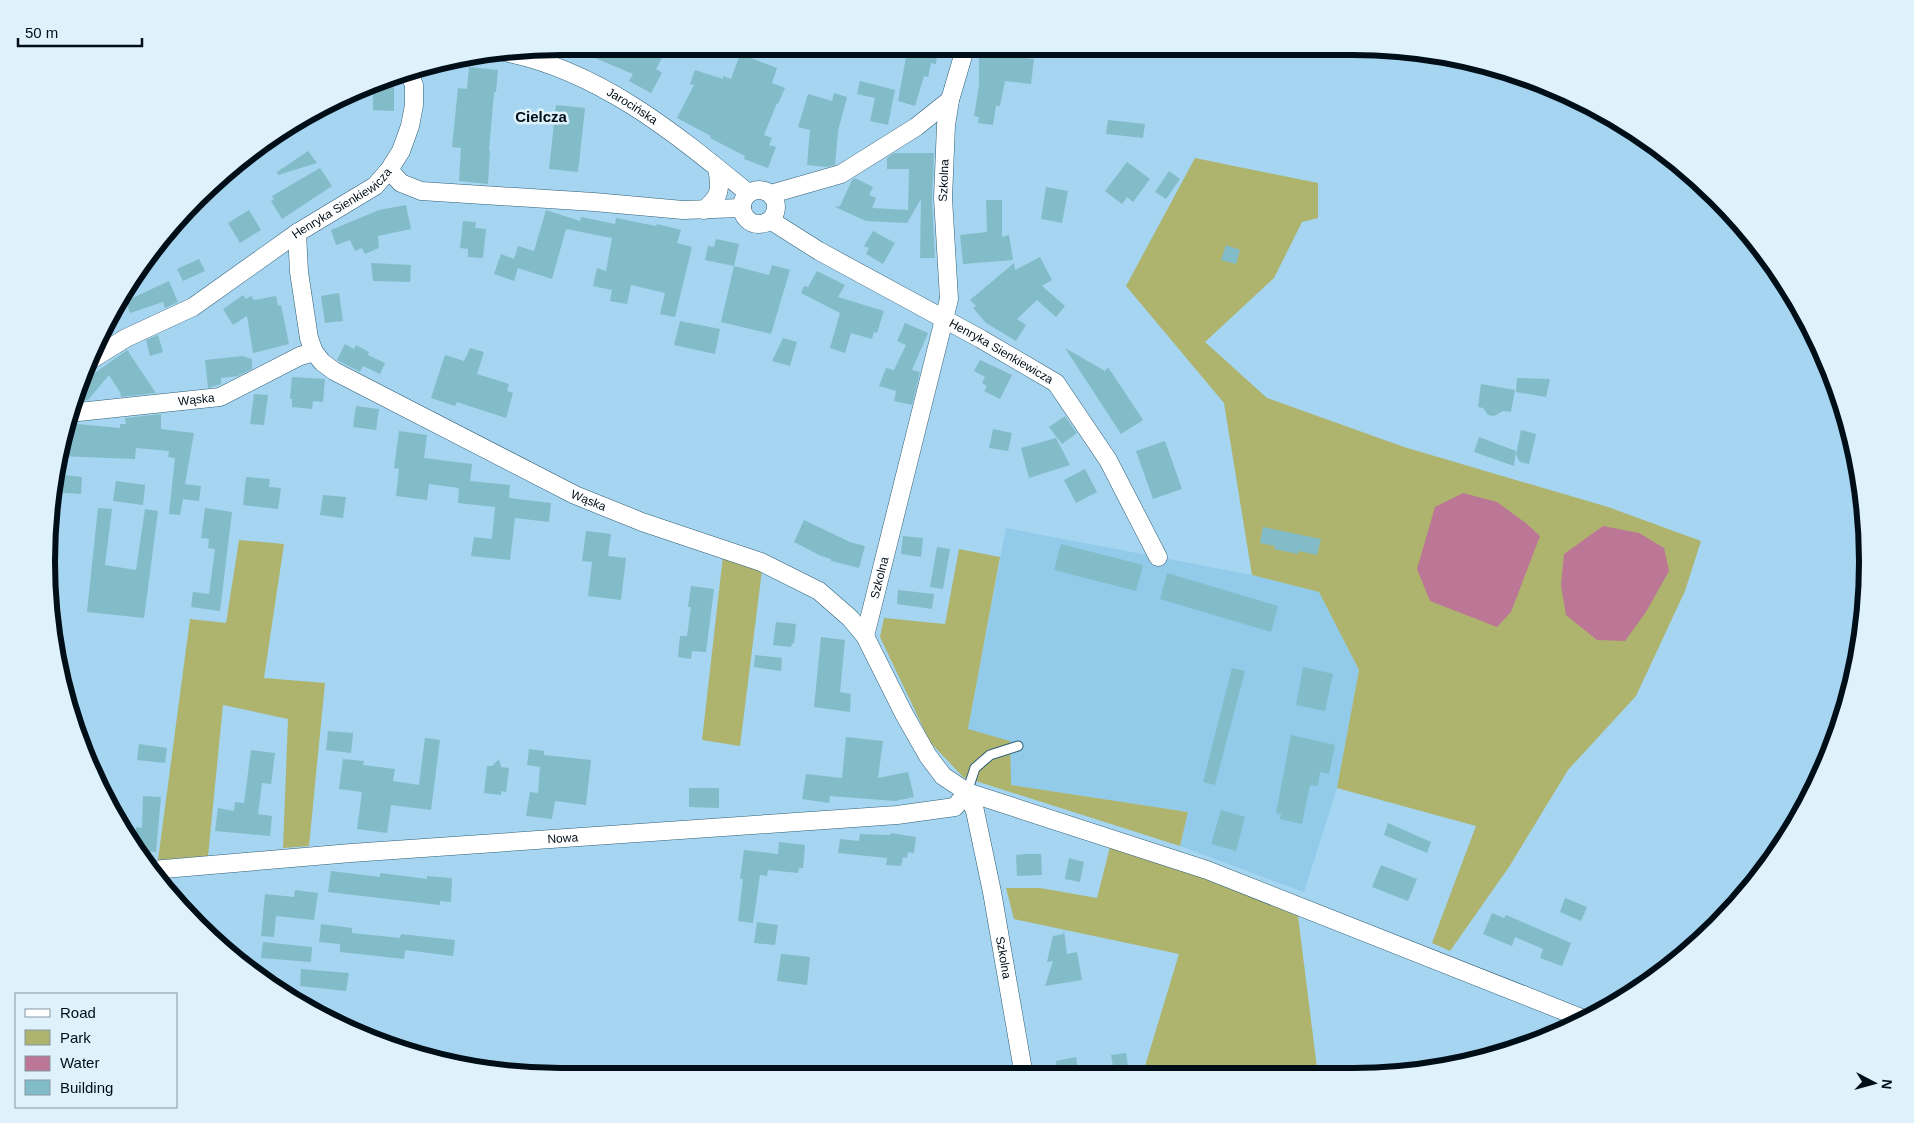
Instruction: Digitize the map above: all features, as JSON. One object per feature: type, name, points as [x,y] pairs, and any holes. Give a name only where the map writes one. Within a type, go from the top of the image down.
[{"type":"street","name":"Szkolna","points":[[865,636],[949,299],[943,198],[946,125],[950,100],[963,55]]},
{"type":"street","name":"Jarocińska","points":[[524,56],[569,71],[612,92],[653,119],[718,168],[745,201]]},
{"type":"street","points":[[389,170],[401,151],[410,126],[414,105],[414,85],[411,78]]},
{"type":"street","points":[[771,194],[841,174],[916,127],[950,100]]},
{"type":"street","points":[[704,210],[718,195],[720,183],[718,168]]},
{"type":"street","name":"Henryka Sienkiewicza","points":[[100,354],[126,338],[193,306],[297,233],[375,186],[389,170],[401,183],[421,191],[704,210],[745,201]]},
{"type":"street","points":[[756,190],[764,190],[771,194],[776,204],[776,210],[770,220],[764,224],[756,224],[749,221],[744,215],[745,201],[756,190]]},
{"type":"street","name":"Henryka Sienkiewicza","points":[[770,220],[827,256],[944,318],[1056,383],[1108,460],[1158,557]]},
{"type":"street","points":[[297,233],[300,281],[309,338],[314,352]]},
{"type":"street","name":"Wąska","points":[[78,412],[220,397],[300,356],[314,352],[322,362],[334,371],[576,495],[642,522],[761,562],[806,584],[819,591],[834,603],[865,636]]},
{"type":"street","points":[[865,636],[904,714],[928,756],[943,776],[967,792],[1199,867],[1576,1017]]},
{"type":"street","name":"Szkolna","points":[[967,792],[975,811],[981,838],[1023,1068]]},
{"type":"street","name":"Nowa","points":[[160,869],[361,853],[897,815],[955,807],[967,792]]},
{"type":"lane","points":[[967,792],[975,768],[990,755],[1018,746]]},
{"type":"shaded area","points":[[1006,528],[1252,575],[1319,592],[1359,670],[1337,788],[1304,892],[1180,846],[1188,812],[1011,785],[968,729]]},
{"type":"green space","points":[[1195,158],[1318,183],[1318,218],[1302,222],[1274,278],[1205,342],[1267,398],[1404,447],[1608,507],[1701,541],[1685,591],[1636,696],[1568,770],[1509,867],[1450,951],[1432,943],[1476,826],[1337,788],[1359,670],[1319,592],[1252,575],[1224,403],[1126,286]]},
{"type":"green space","points":[[239,540],[284,544],[264,678],[325,683],[309,846],[283,848],[288,719],[223,705],[208,856],[158,860],[190,619],[226,623]]},
{"type":"green space","points":[[959,549],[1000,557],[968,729],[1010,741],[1011,785],[1188,812],[1180,846],[963,777],[930,742],[880,637],[884,618],[945,624]]},
{"type":"green space","points":[[723,556],[762,570],[740,746],[702,740]]},
{"type":"green space","points":[[1110,847],[1208,878],[1298,916],[1317,1068],[1144,1068],[1179,954],[1014,919],[1006,888],[1040,888],[1097,898]]},
{"type":"water","points":[[1463,493],[1497,502],[1540,536],[1511,612],[1497,627],[1430,601],[1417,569],[1435,507]]},
{"type":"water","points":[[1603,526],[1639,533],[1664,548],[1669,571],[1646,612],[1625,641],[1597,640],[1566,615],[1561,585],[1564,554]]},
{"type":"building","points":[[588,55],[663,55],[656,69],[662,73],[651,93],[629,81],[633,74]]},
{"type":"building","points":[[740,55],[777,68],[772,83],[785,88],[764,135],[772,138],[769,145],[776,147],[768,168],[744,159],[745,156],[677,118],[694,85],[690,84],[695,70],[723,79],[723,76],[731,79]]},
{"type":"building","points":[[912,55],[937,55],[936,64],[931,63],[928,77],[924,76],[915,106],[898,101],[906,57],[911,58]]},
{"type":"building","points":[[979,55],[1007,55],[1034,59],[1031,84],[1005,81],[1000,106],[996,106],[993,125],[978,123],[979,117],[974,116],[979,85]]},
{"type":"building","points":[[469,67],[498,70],[496,92],[494,92],[488,184],[459,181],[461,148],[452,147],[458,88],[467,89]]},
{"type":"building","points":[[860,81],[895,90],[888,125],[870,121],[875,98],[857,94]]},
{"type":"building","points":[[394,84],[394,111],[373,110],[373,92]]},
{"type":"building","points":[[834,93],[847,97],[838,131],[835,165],[827,167],[807,165],[810,130],[798,127],[808,94],[832,101]]},
{"type":"building","points":[[556,105],[585,108],[578,172],[549,169]]},
{"type":"building","points":[[1108,120],[1145,124],[1143,138],[1106,134]]},
{"type":"building","points":[[308,151],[317,163],[278,175],[277,172]]},
{"type":"building","points":[[894,153],[934,153],[932,199],[935,258],[920,258],[921,199],[907,223],[866,221],[835,207],[840,206],[852,180],[855,178],[873,187],[869,195],[876,198],[872,208],[908,210],[909,169],[887,169],[887,158]]},
{"type":"building","points":[[1127,162],[1150,179],[1133,202],[1127,197],[1122,204],[1105,191]]},
{"type":"building","points":[[320,168],[332,186],[282,219],[271,201],[274,199],[272,196]]},
{"type":"building","points":[[1169,171],[1180,179],[1166,199],[1155,192]]},
{"type":"building","points":[[1046,187],[1068,191],[1062,223],[1041,219]]},
{"type":"building","points":[[986,200],[1002,200],[1002,237],[1009,235],[1013,260],[963,264],[960,235],[987,232]]},
{"type":"building","points":[[406,205],[411,229],[378,236],[379,248],[365,254],[362,248],[355,251],[350,240],[336,245],[331,230],[379,210]]},
{"type":"building","points":[[249,210],[261,230],[240,243],[228,223]]},
{"type":"building","points":[[546,210],[580,221],[581,217],[615,224],[616,218],[656,226],[657,224],[681,230],[677,243],[692,247],[675,317],[660,314],[665,293],[631,285],[627,304],[610,301],[612,290],[593,286],[597,268],[606,271],[612,238],[566,229],[552,279],[518,268],[514,281],[494,274],[501,254],[514,259],[518,246],[534,251]]},
{"type":"building","points":[[463,221],[476,222],[475,228],[486,229],[483,258],[468,257],[468,249],[460,248]]},
{"type":"building","points":[[873,231],[895,243],[883,264],[866,254],[869,248],[864,246]]},
{"type":"building","points":[[716,239],[739,244],[734,266],[705,260],[708,246],[714,247]]},
{"type":"building","points":[[1226,245],[1240,250],[1236,264],[1221,260]]},
{"type":"building","points":[[1040,257],[1052,280],[1042,286],[1065,306],[1056,317],[1037,300],[1017,319],[1026,325],[1016,341],[986,323],[973,308],[976,306],[970,300],[1014,263],[1015,270]]},
{"type":"building","points":[[199,259],[205,271],[183,281],[177,269]]},
{"type":"building","points":[[371,263],[411,265],[410,282],[373,281]]},
{"type":"building","points":[[772,265],[790,270],[771,334],[721,322],[734,266],[769,275]]},
{"type":"building","points":[[817,271],[845,285],[838,297],[884,311],[877,333],[874,332],[872,339],[851,333],[845,353],[830,348],[840,313],[801,293],[804,286],[808,287]]},
{"type":"building","points":[[169,281],[178,302],[165,308],[163,302],[130,313],[126,302]]},
{"type":"building","points":[[339,293],[343,321],[325,323],[321,296]]},
{"type":"building","points":[[243,295],[246,299],[251,296],[254,300],[276,296],[278,306],[281,305],[289,344],[253,353],[247,316],[233,325],[223,309]]},
{"type":"building","points":[[680,321],[720,329],[715,354],[674,345]]},
{"type":"building","points":[[905,323],[928,333],[912,370],[920,372],[912,405],[894,401],[896,391],[879,386],[886,368],[894,370],[906,345],[897,341]]},
{"type":"building","points":[[158,335],[163,352],[150,356],[146,340]]},
{"type":"building","points":[[783,338],[797,342],[790,366],[772,361]]},
{"type":"building","points":[[345,344],[354,349],[356,345],[369,352],[368,355],[385,363],[380,374],[363,366],[360,372],[337,360]]},
{"type":"building","points":[[470,348],[484,352],[477,374],[509,384],[507,391],[513,393],[506,418],[457,402],[455,406],[431,398],[445,355],[464,361]]},
{"type":"building","points":[[1065,348],[1105,371],[1108,367],[1143,420],[1121,434]]},
{"type":"building","points":[[127,350],[156,393],[121,397],[120,392],[109,375],[88,400],[81,401],[91,376]]},
{"type":"building","points":[[243,356],[252,359],[252,369],[238,376],[221,378],[221,384],[208,388],[205,360]]},
{"type":"building","points":[[980,360],[1012,375],[1000,399],[984,391],[987,386],[982,383],[985,377],[974,371]]},
{"type":"building","points":[[292,377],[325,379],[323,402],[313,401],[312,409],[292,407],[292,399],[290,399]]},
{"type":"building","points":[[1517,378],[1550,379],[1546,397],[1516,392]]},
{"type":"building","points":[[1481,384],[1515,390],[1511,412],[1503,411],[1494,416],[1488,415],[1483,408],[1478,407]]},
{"type":"building","points":[[254,394],[268,395],[264,425],[250,424]]},
{"type":"building","points":[[356,406],[379,409],[376,430],[353,427]]},
{"type":"building","points":[[161,414],[161,429],[194,433],[185,484],[201,486],[199,501],[183,499],[180,515],[169,514],[175,458],[168,457],[169,451],[136,448],[135,459],[66,456],[74,424],[120,428],[120,424],[126,424],[125,418]]},
{"type":"building","points":[[1065,416],[1077,433],[1062,444],[1049,427]]},
{"type":"building","points":[[993,429],[1012,433],[1008,451],[989,448]]},
{"type":"building","points":[[1521,430],[1536,434],[1529,464],[1520,462],[1516,455]]},
{"type":"building","points":[[399,431],[427,435],[424,458],[472,464],[470,481],[510,485],[509,498],[551,503],[549,522],[515,518],[510,560],[471,556],[474,537],[492,539],[495,507],[458,503],[459,488],[429,484],[427,500],[396,496],[399,469],[394,468]]},
{"type":"building","points":[[1479,437],[1516,451],[1514,466],[1474,452]]},
{"type":"building","points":[[1056,438],[1070,465],[1029,478],[1021,448]]},
{"type":"building","points":[[1165,441],[1182,489],[1153,499],[1136,451]]},
{"type":"building","points":[[1085,469],[1097,492],[1076,503],[1064,480]]},
{"type":"building","points":[[63,475],[82,477],[81,494],[59,493]]},
{"type":"building","points":[[246,477],[270,479],[269,487],[281,488],[278,509],[243,505]]},
{"type":"building","points":[[116,481],[145,485],[143,505],[113,501]]},
{"type":"building","points":[[323,495],[346,497],[343,518],[320,515]]},
{"type":"building","points":[[98,508],[112,509],[105,565],[136,570],[145,509],[158,511],[144,618],[87,612]]},
{"type":"building","points":[[205,508],[232,512],[220,611],[191,607],[193,592],[209,594],[215,549],[208,548],[209,539],[201,538]]},
{"type":"building","points":[[804,520],[850,542],[865,546],[859,568],[831,561],[831,559],[794,542]]},
{"type":"building","points":[[1263,527],[1321,539],[1317,555],[1299,551],[1298,554],[1274,549],[1275,546],[1260,543]]},
{"type":"building","points":[[586,531],[611,534],[608,556],[626,558],[621,600],[588,596],[592,562],[582,561]]},
{"type":"building","points":[[903,536],[923,538],[921,557],[901,554]]},
{"type":"building","points":[[1061,544],[1143,565],[1136,591],[1054,570]]},
{"type":"building","points":[[937,547],[950,549],[943,589],[930,587]]},
{"type":"building","points":[[1167,573],[1278,606],[1271,632],[1160,599]]},
{"type":"building","points":[[691,586],[714,589],[706,652],[692,651],[691,659],[678,657],[680,636],[687,636],[691,607],[688,607]]},
{"type":"building","points":[[898,590],[934,594],[932,609],[897,604]]},
{"type":"building","points":[[776,622],[796,624],[794,644],[792,643],[791,647],[773,645]]},
{"type":"building","points":[[821,637],[845,640],[840,692],[851,694],[850,712],[814,707]]},
{"type":"building","points":[[755,655],[782,658],[781,671],[754,667]]},
{"type":"building","points":[[1303,667],[1333,674],[1325,711],[1296,705]]},
{"type":"building","points":[[1232,668],[1245,671],[1215,785],[1203,782]]},
{"type":"building","points":[[328,731],[353,733],[351,753],[326,750]]},
{"type":"building","points":[[1291,735],[1335,745],[1329,774],[1320,772],[1318,786],[1310,785],[1302,824],[1280,819],[1281,814],[1276,813]]},
{"type":"building","points":[[846,737],[883,741],[878,778],[908,772],[914,797],[895,801],[830,796],[829,803],[802,799],[806,774],[842,778]]},
{"type":"building","points":[[425,738],[440,740],[431,810],[391,805],[387,833],[357,829],[362,792],[339,789],[343,759],[364,761],[363,765],[395,769],[393,781],[419,785]]},
{"type":"building","points":[[139,744],[167,748],[165,763],[137,760]]},
{"type":"building","points":[[529,749],[544,751],[544,755],[591,760],[586,805],[555,801],[552,819],[526,816],[530,792],[538,793],[540,767],[527,765]]},
{"type":"building","points":[[251,750],[275,753],[271,784],[262,783],[258,814],[272,816],[270,836],[215,831],[218,808],[234,811],[235,802],[244,803]]},
{"type":"building","points":[[499,759],[501,767],[509,768],[506,792],[501,791],[501,795],[484,793],[487,766],[492,766]]},
{"type":"building","points":[[689,788],[719,788],[719,808],[689,807]]},
{"type":"building","points":[[143,796],[161,797],[156,852],[146,851],[135,835],[136,827],[142,828]]},
{"type":"building","points":[[1221,810],[1245,817],[1236,851],[1211,844]]},
{"type":"building","points":[[1388,823],[1431,842],[1427,853],[1384,835]]},
{"type":"building","points":[[891,833],[916,837],[914,853],[908,852],[907,858],[903,857],[901,866],[886,865],[887,858],[838,853],[840,839],[859,841],[860,834],[890,835]]},
{"type":"building","points":[[779,842],[805,845],[803,868],[799,868],[798,873],[768,870],[767,876],[760,875],[753,923],[738,921],[743,879],[740,879],[744,850],[778,854]]},
{"type":"building","points":[[1041,854],[1042,875],[1017,876],[1016,855]]},
{"type":"building","points":[[1069,858],[1084,862],[1080,882],[1065,879]]},
{"type":"building","points":[[1381,865],[1417,879],[1408,901],[1372,887]]},
{"type":"building","points":[[331,871],[380,877],[380,873],[427,879],[427,876],[452,878],[451,902],[440,901],[440,905],[328,892]]},
{"type":"building","points":[[295,890],[318,893],[314,920],[276,916],[274,937],[261,936],[265,894],[294,897]]},
{"type":"building","points":[[1565,898],[1587,907],[1581,921],[1560,912]]},
{"type":"building","points":[[1492,913],[1504,918],[1506,915],[1571,943],[1562,966],[1540,958],[1543,949],[1515,937],[1512,946],[1483,934]]},
{"type":"building","points":[[757,922],[778,925],[775,945],[754,943]]},
{"type":"building","points":[[321,924],[352,928],[352,933],[400,938],[401,934],[455,940],[453,956],[405,950],[404,959],[340,952],[340,944],[319,942]]},
{"type":"building","points":[[1064,930],[1067,954],[1077,952],[1082,980],[1045,986],[1053,961],[1047,962],[1053,936],[1063,934]]},
{"type":"building","points":[[263,942],[312,947],[311,962],[261,958]]},
{"type":"building","points":[[781,954],[810,957],[807,985],[777,981]]},
{"type":"building","points":[[301,969],[349,973],[346,991],[300,986]]},
{"type":"building","points":[[1126,1053],[1128,1068],[1113,1068],[1111,1055]]},
{"type":"building","points":[[1076,1057],[1078,1068],[1057,1068],[1056,1061]]},
{"type":"district","name":"Cielcza","points":[[541,116]]}]
